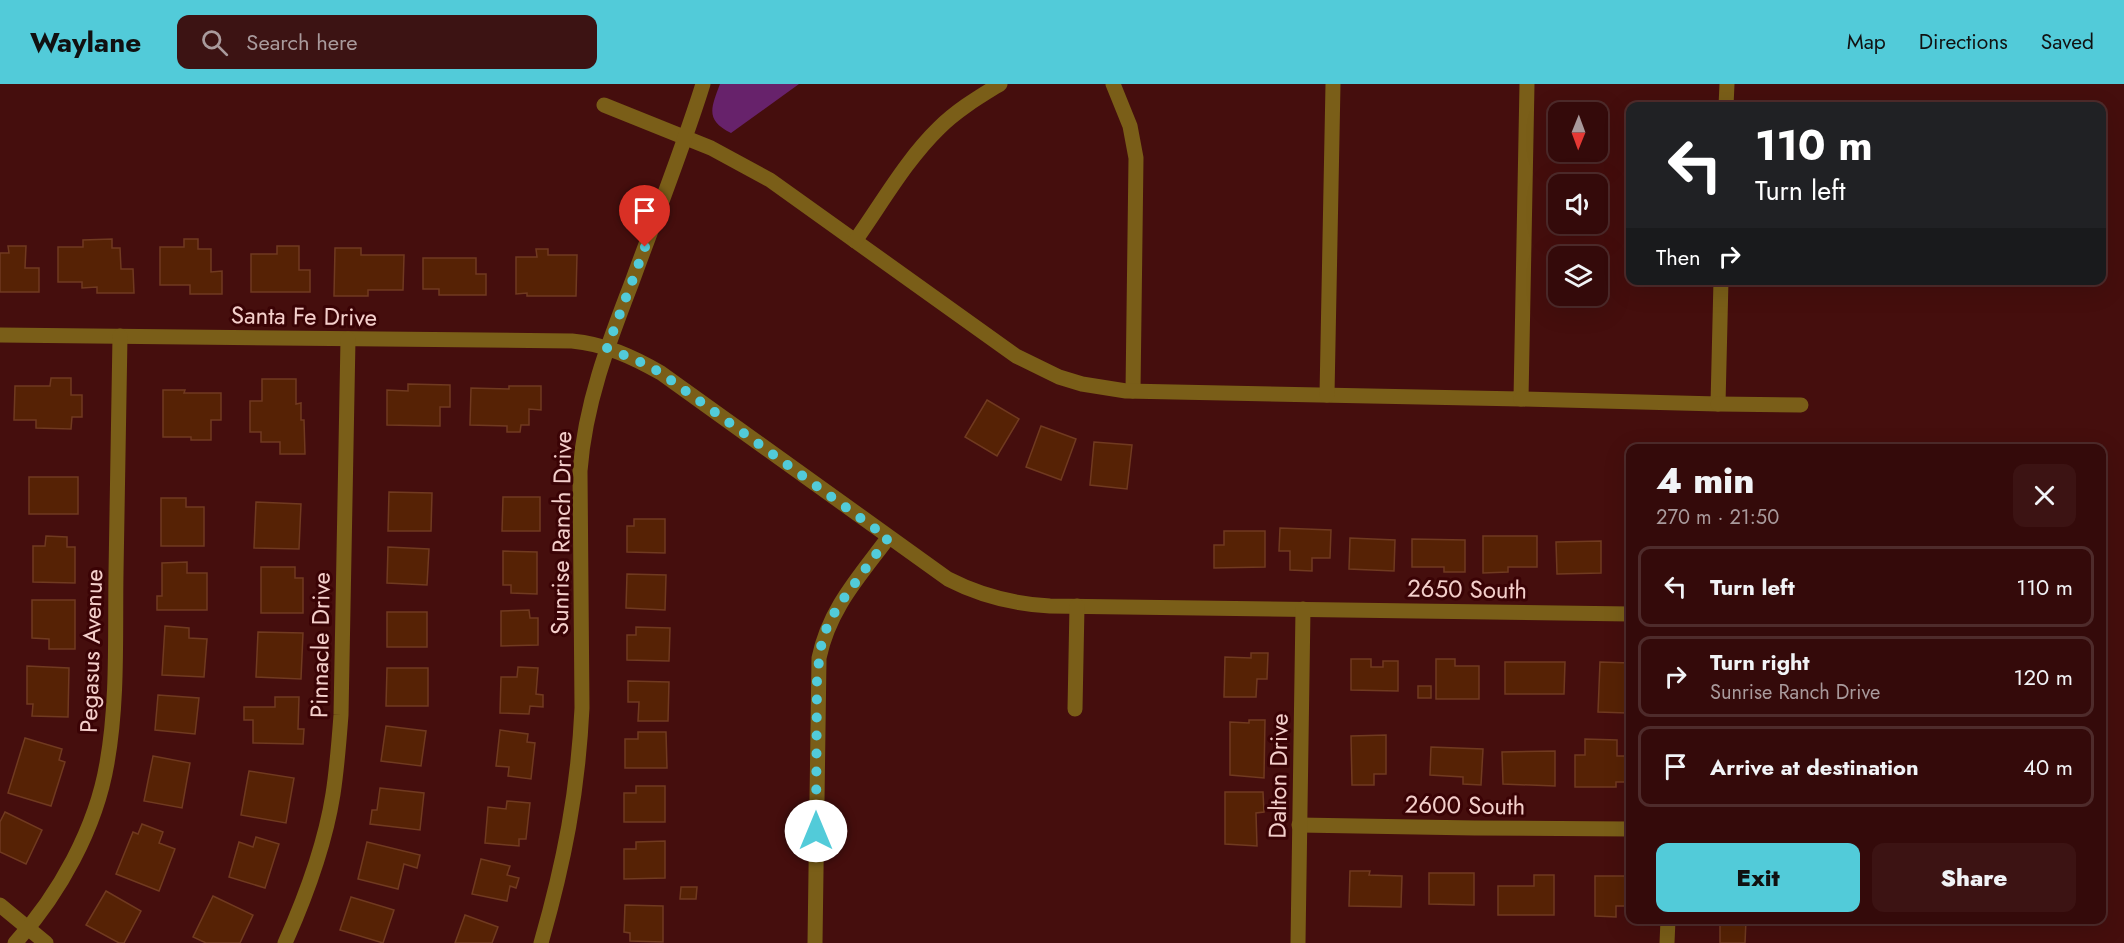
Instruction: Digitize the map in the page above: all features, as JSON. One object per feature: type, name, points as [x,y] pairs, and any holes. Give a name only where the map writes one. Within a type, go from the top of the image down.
[{"type":"street","name":"Sunrise Ranch Drive","points":[[541,943],[562,862],[574,797],[582,708],[580,489],[583,439],[589,407],[607,348],[686,137],[703,84]]},
{"type":"street","points":[[855,240],[923,145],[956,113],[1000,84]]},
{"type":"street","points":[[1113,84],[1130,126],[1136,158],[1133,391]]},
{"type":"street","points":[[1327,395],[1333,84]]},
{"type":"street","points":[[1521,399],[1527,84]]},
{"type":"street","points":[[1726,102],[1727,84]]},
{"type":"street","points":[[604,105],[686,137],[735,160],[770,180],[1016,356],[1037,368],[1082,384],[1133,391],[1801,405]]},
{"type":"street","points":[[1718,404],[1722,285]]},
{"type":"street","name":"Santa Fe Drive","points":[[0,335],[572,341],[607,348],[661,373],[888,538]]},
{"type":"street","name":"Pegasus Avenue","points":[[15,943],[52,896],[76,854],[99,796],[107,765],[111,737],[114,675],[120,336]]},
{"type":"street","name":"Pinnacle Drive","points":[[285,943],[318,855],[333,796],[337,766],[341,716],[348,339]]},
{"type":"street","points":[[815,943],[819,658],[829,622],[888,538]]},
{"type":"street","name":"2650 South","points":[[888,538],[948,579],[984,595],[1028,605],[1626,614]]},
{"type":"street","points":[[1076,709],[1077,606]]},
{"type":"street","name":"Dalton Drive","points":[[1298,943],[1303,609]]},
{"type":"street","name":"2600 South","points":[[1299,825],[1626,829]]},
{"type":"street","points":[[0,905],[46,943]]},
{"type":"street","points":[[1667,943],[1668,924]]},
{"type":"shaded area","points":[[720,84],[799,84],[731,133],[717,123],[712,113]]},
{"type":"building","points":[[112,239],[112,248],[120,248],[121,269],[133,269],[134,293],[97,293],[97,287],[82,288],[82,282],[58,282],[58,247],[83,247],[83,240]]},
{"type":"building","points":[[184,239],[198,239],[198,249],[211,249],[211,272],[222,271],[222,294],[190,294],[190,285],[160,285],[160,247],[184,247]]},
{"type":"building","points":[[8,246],[26,246],[25,268],[39,268],[39,292],[0,292],[0,253],[9,253]]},
{"type":"building","points":[[277,246],[299,246],[299,270],[310,270],[310,292],[251,292],[251,254],[277,254]]},
{"type":"building","points":[[335,248],[361,248],[361,255],[404,255],[403,290],[368,290],[368,296],[334,296]]},
{"type":"building","points":[[536,249],[548,249],[548,255],[577,255],[576,296],[516,294],[516,257],[537,257]]},
{"type":"building","points":[[423,258],[476,258],[476,274],[486,274],[486,295],[439,295],[439,289],[423,289]]},
{"type":"building","points":[[51,378],[71,378],[71,395],[82,395],[82,417],[72,417],[71,429],[36,428],[36,420],[14,420],[15,386],[50,386]]},
{"type":"building","points":[[262,379],[296,379],[296,404],[301,403],[301,420],[304,420],[305,454],[280,454],[280,442],[261,442],[261,432],[250,432],[250,401],[262,401]]},
{"type":"building","points":[[408,384],[450,385],[450,407],[440,407],[440,426],[387,425],[387,390],[408,391]]},
{"type":"building","points":[[509,386],[541,386],[541,410],[529,409],[529,425],[521,425],[520,432],[507,432],[507,426],[470,425],[471,388],[509,389]]},
{"type":"building","points":[[163,390],[185,390],[184,393],[221,393],[221,420],[211,420],[211,440],[163,437]]},
{"type":"building","points":[[987,400],[1019,419],[997,456],[965,437]]},
{"type":"building","points":[[1041,426],[1076,439],[1061,480],[1026,467]]},
{"type":"building","points":[[1094,442],[1132,445],[1127,489],[1090,485]]},
{"type":"building","points":[[29,477],[78,477],[78,514],[29,514]]},
{"type":"building","points":[[389,492],[432,493],[431,531],[388,531]]},
{"type":"building","points":[[503,497],[540,497],[540,531],[502,531]]},
{"type":"building","points":[[161,498],[186,498],[186,507],[204,507],[204,546],[161,546]]},
{"type":"building","points":[[256,502],[301,504],[299,549],[254,548]]},
{"type":"building","points":[[634,519],[665,519],[665,553],[627,552],[627,526],[634,526]]},
{"type":"building","points":[[1280,528],[1331,530],[1330,558],[1312,558],[1312,571],[1290,570],[1290,551],[1279,551]]},
{"type":"building","points":[[1224,531],[1265,531],[1265,567],[1214,568],[1214,545],[1224,545]]},
{"type":"building","points":[[46,536],[67,537],[67,547],[75,547],[75,583],[33,582],[33,546],[45,546]]},
{"type":"building","points":[[1483,536],[1537,536],[1537,567],[1508,567],[1508,572],[1483,573]]},
{"type":"building","points":[[1350,538],[1395,540],[1394,571],[1349,569]]},
{"type":"building","points":[[1412,539],[1465,540],[1465,572],[1444,572],[1444,567],[1412,567]]},
{"type":"building","points":[[1601,541],[1601,573],[1557,574],[1556,542]]},
{"type":"building","points":[[388,547],[429,549],[427,585],[387,583]]},
{"type":"building","points":[[503,551],[537,552],[537,594],[511,593],[511,585],[503,585]]},
{"type":"building","points":[[187,562],[187,573],[207,573],[207,610],[157,610],[157,596],[162,596],[162,563]]},
{"type":"building","points":[[261,567],[295,567],[295,578],[303,578],[303,613],[261,613]]},
{"type":"building","points":[[627,574],[666,575],[665,610],[626,608]]},
{"type":"building","points":[[32,600],[75,600],[75,649],[49,649],[49,639],[32,638]]},
{"type":"building","points":[[529,610],[530,618],[538,618],[538,645],[501,646],[501,611]]},
{"type":"building","points":[[387,612],[427,612],[427,647],[387,647]]},
{"type":"building","points":[[165,626],[189,628],[189,638],[207,639],[204,677],[162,675]]},
{"type":"building","points":[[636,627],[670,628],[669,661],[627,660],[627,635],[636,635]]},
{"type":"building","points":[[258,632],[303,633],[301,679],[256,677]]},
{"type":"building","points":[[1251,653],[1268,653],[1267,679],[1257,679],[1256,697],[1224,697],[1225,657],[1251,658]]},
{"type":"building","points":[[1351,659],[1371,659],[1371,667],[1383,667],[1383,661],[1398,661],[1398,691],[1351,690]]},
{"type":"building","points":[[1436,659],[1455,659],[1455,666],[1479,666],[1479,699],[1436,699]]},
{"type":"building","points":[[1505,662],[1565,662],[1564,694],[1505,694]]},
{"type":"building","points":[[1600,662],[1626,663],[1626,713],[1598,712]]},
{"type":"building","points":[[27,666],[69,668],[68,717],[32,716],[33,704],[27,704]]},
{"type":"building","points":[[518,667],[538,668],[536,694],[543,695],[543,707],[530,706],[529,714],[500,713],[501,677],[517,677]]},
{"type":"building","points":[[387,668],[428,668],[428,706],[386,706]]},
{"type":"building","points":[[628,681],[669,682],[668,721],[638,721],[639,702],[628,702]]},
{"type":"building","points":[[1418,686],[1431,686],[1431,698],[1418,698]]},
{"type":"building","points":[[158,695],[199,698],[195,734],[155,730]]},
{"type":"building","points":[[275,697],[299,697],[298,729],[304,729],[303,744],[253,743],[253,720],[244,720],[244,707],[275,707]]},
{"type":"building","points":[[1249,720],[1265,720],[1264,778],[1230,775],[1230,722],[1249,723]]},
{"type":"building","points":[[386,726],[426,731],[421,766],[381,761]]},
{"type":"building","points":[[500,730],[528,734],[527,742],[535,743],[531,779],[508,776],[509,767],[496,766]]},
{"type":"building","points":[[638,732],[666,732],[667,768],[625,768],[625,739],[638,739]]},
{"type":"building","points":[[1386,735],[1386,774],[1374,774],[1374,785],[1352,785],[1351,736]]},
{"type":"building","points":[[25,738],[62,749],[59,760],[65,762],[51,806],[8,793]]},
{"type":"building","points":[[1585,739],[1617,740],[1617,756],[1626,756],[1626,782],[1616,782],[1616,787],[1575,787],[1575,755],[1585,755]]},
{"type":"building","points":[[1431,747],[1483,749],[1481,785],[1463,784],[1463,777],[1430,775]]},
{"type":"building","points":[[1555,751],[1555,786],[1503,784],[1502,752]]},
{"type":"building","points":[[153,756],[190,763],[182,808],[144,801]]},
{"type":"building","points":[[249,771],[294,778],[286,823],[241,815]]},
{"type":"building","points":[[636,786],[665,786],[665,822],[624,822],[624,793],[636,793]]},
{"type":"building","points":[[380,788],[424,793],[420,830],[370,824],[372,810],[377,810]]},
{"type":"building","points":[[1225,792],[1263,792],[1264,812],[1256,813],[1257,846],[1225,844]]},
{"type":"building","points":[[507,801],[530,803],[526,839],[519,839],[519,846],[485,843],[488,807],[506,809]]},
{"type":"building","points":[[5,812],[42,830],[26,864],[0,852],[0,822]]},
{"type":"building","points":[[142,824],[163,832],[159,843],[175,849],[159,891],[116,874],[133,832],[138,834]]},
{"type":"building","points":[[256,837],[279,844],[265,888],[229,877],[239,842],[253,847]]},
{"type":"building","points":[[665,841],[665,878],[624,879],[624,849],[636,849],[636,842]]},
{"type":"building","points":[[367,842],[420,855],[417,868],[404,864],[398,889],[358,879]]},
{"type":"building","points":[[481,859],[510,866],[507,875],[519,878],[516,888],[510,886],[507,901],[472,894]]},
{"type":"building","points":[[1350,871],[1370,871],[1369,875],[1402,876],[1401,907],[1349,906]]},
{"type":"building","points":[[1429,873],[1474,873],[1474,905],[1429,904]]},
{"type":"building","points":[[1534,875],[1554,875],[1554,915],[1498,915],[1498,886],[1534,886]]},
{"type":"building","points":[[1595,876],[1626,876],[1626,906],[1616,906],[1616,917],[1595,916]]},
{"type":"building","points":[[681,887],[697,887],[696,899],[680,899]]},
{"type":"building","points":[[106,891],[141,911],[124,943],[119,943],[86,925]]},
{"type":"building","points":[[213,896],[253,915],[240,943],[206,943],[193,937]]},
{"type":"building","points":[[351,897],[394,910],[383,943],[340,930]]},
{"type":"building","points":[[625,905],[663,906],[663,942],[630,941],[630,933],[624,932]]},
{"type":"building","points":[[465,915],[498,927],[492,943],[455,943]]},
{"type":"building","points":[[1720,924],[1746,924],[1745,943],[1720,943]]},
{"type":"route","points":[[645,247],[607,348],[627,355],[661,373],[888,538],[839,605],[822,640],[817,676],[816,831]]}]
